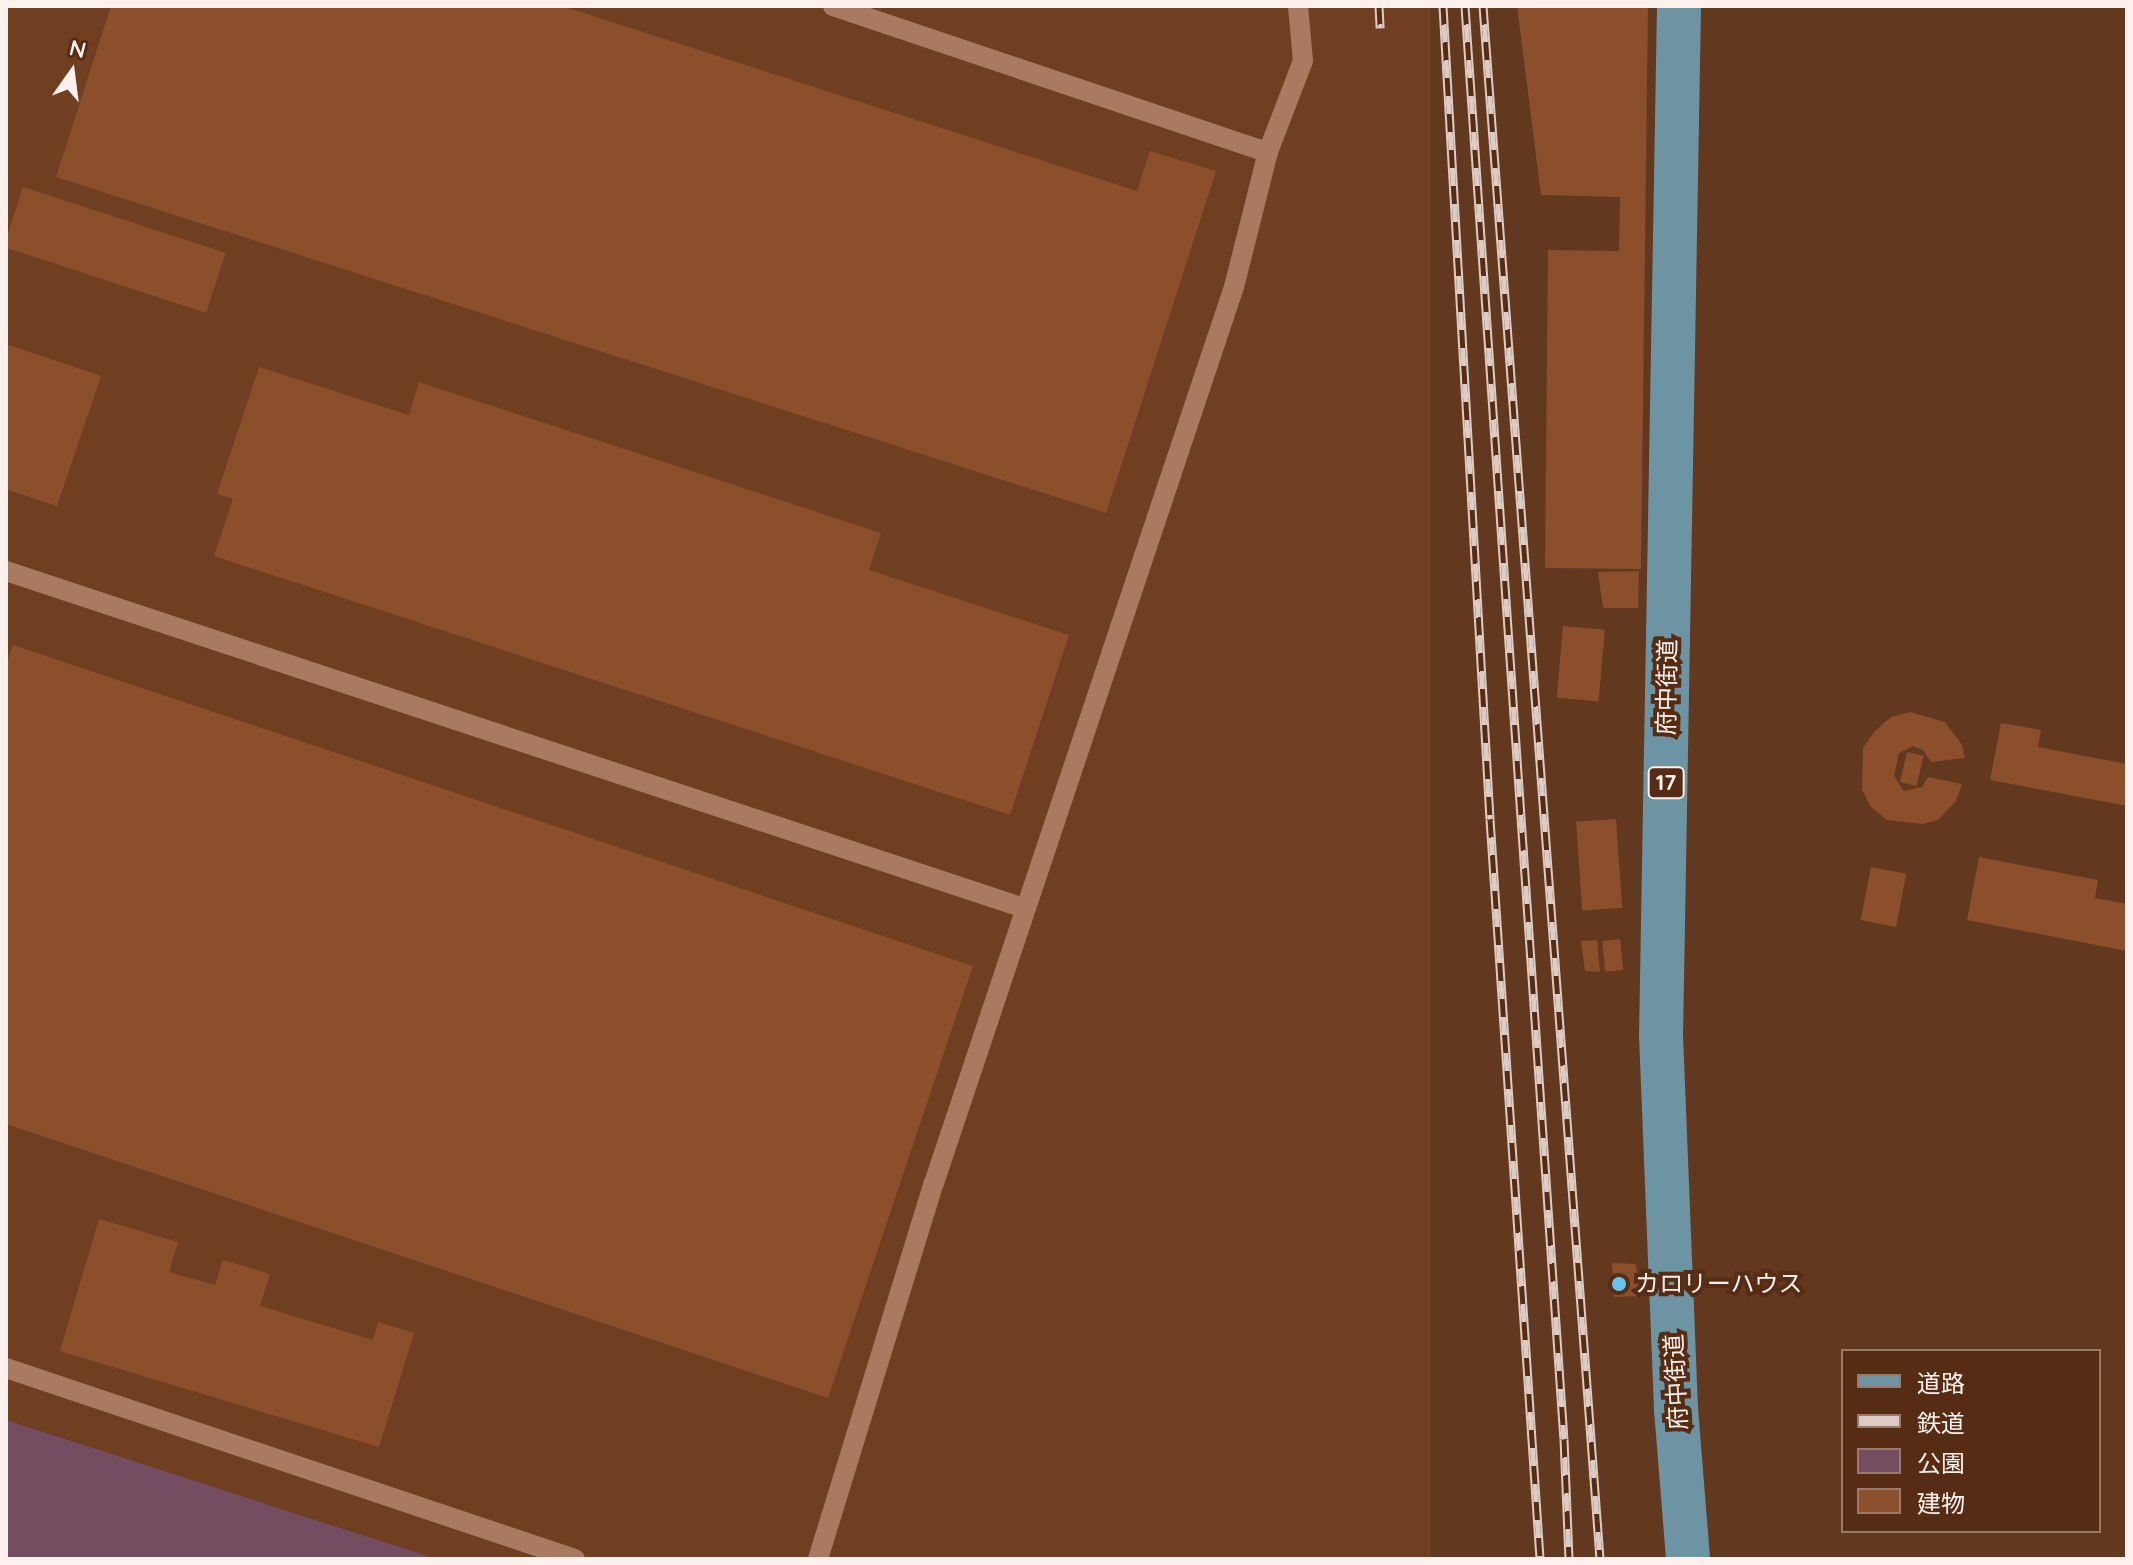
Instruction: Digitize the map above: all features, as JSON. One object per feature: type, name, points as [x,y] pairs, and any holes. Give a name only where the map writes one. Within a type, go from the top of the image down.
[{"type":"main road","name":"府中街道","points":[[1679,6],[1661,1035],[1676,1409],[1688,1559]]},
{"type":"lane","points":[[833,6],[1268,152]]},
{"type":"lane","points":[[818,1559],[929,1198],[1234,287],[1268,152],[1303,61],[1298,6]]},
{"type":"lane","points":[[6,571],[1024,908]]},
{"type":"lane","points":[[6,1368],[575,1559]]},
{"type":"shaded area","points":[[6,6],[1431,6],[1431,1559],[6,1559]]},
{"type":"green space","points":[[6,1420],[436,1559],[6,1559]]},
{"type":"building","points":[[111,6],[562,6],[1137,191],[1150,151],[1216,171],[1106,513],[56,177]]},
{"type":"building","points":[[1517,6],[1648,6],[1641,569],[1545,568],[1548,250],[1619,251],[1620,197],[1541,195]]},
{"type":"building","points":[[23,187],[226,253],[206,313],[6,248]]},
{"type":"building","points":[[6,344],[101,376],[57,506],[6,489]]},
{"type":"building","points":[[259,367],[409,415],[419,382],[881,533],[869,570],[1069,635],[1010,815],[214,556],[233,499],[217,494]]},
{"type":"building","points":[[1639,571],[1638,608],[1603,608],[1598,572]]},
{"type":"building","points":[[1563,626],[1605,630],[1599,701],[1557,698]]},
{"type":"building","points":[[13,645],[973,966],[828,1398],[6,1124],[6,665]]},
{"type":"building","points":[[1910,712],[1945,722],[1962,745],[1965,758],[1931,762],[1923,750],[1913,746],[1899,753],[1894,776],[1904,791],[1922,787],[1928,777],[1962,784],[1956,801],[1938,820],[1922,824],[1887,820],[1871,807],[1862,790],[1863,748],[1875,731],[1891,717]]},
{"type":"building","points":[[2001,723],[2041,730],[2038,747],[2127,764],[2127,806],[1990,780]]},
{"type":"building","points":[[1907,752],[1924,756],[1917,786],[1900,782]]},
{"type":"building","points":[[1616,819],[1622,908],[1582,911],[1576,822]]},
{"type":"building","points":[[1979,857],[2098,880],[2095,898],[2127,904],[2127,951],[1967,920]]},
{"type":"building","points":[[1871,867],[1906,874],[1896,927],[1861,920]]},
{"type":"building","points":[[1620,939],[1623,970],[1605,972],[1602,941]]},
{"type":"building","points":[[1597,940],[1600,972],[1585,971],[1581,941]]},
{"type":"building","points":[[99,1219],[178,1242],[169,1272],[215,1285],[223,1260],[270,1274],[260,1306],[373,1340],[378,1322],[414,1333],[379,1447],[60,1351]]},
{"type":"building","points":[[1612,1263],[1636,1264],[1640,1296],[1614,1297]]},
{"type":"railway","points":[[1379,6],[1380,28]]},
{"type":"railway","points":[[1443,6],[1490,819],[1540,1559]]},
{"type":"railway","points":[[1465,6],[1564,1439],[1569,1559]]},
{"type":"railway","points":[[1483,6],[1600,1559]]},
{"type":"place","name":"カロリーハウス","points":[[1619,1284]]}]
